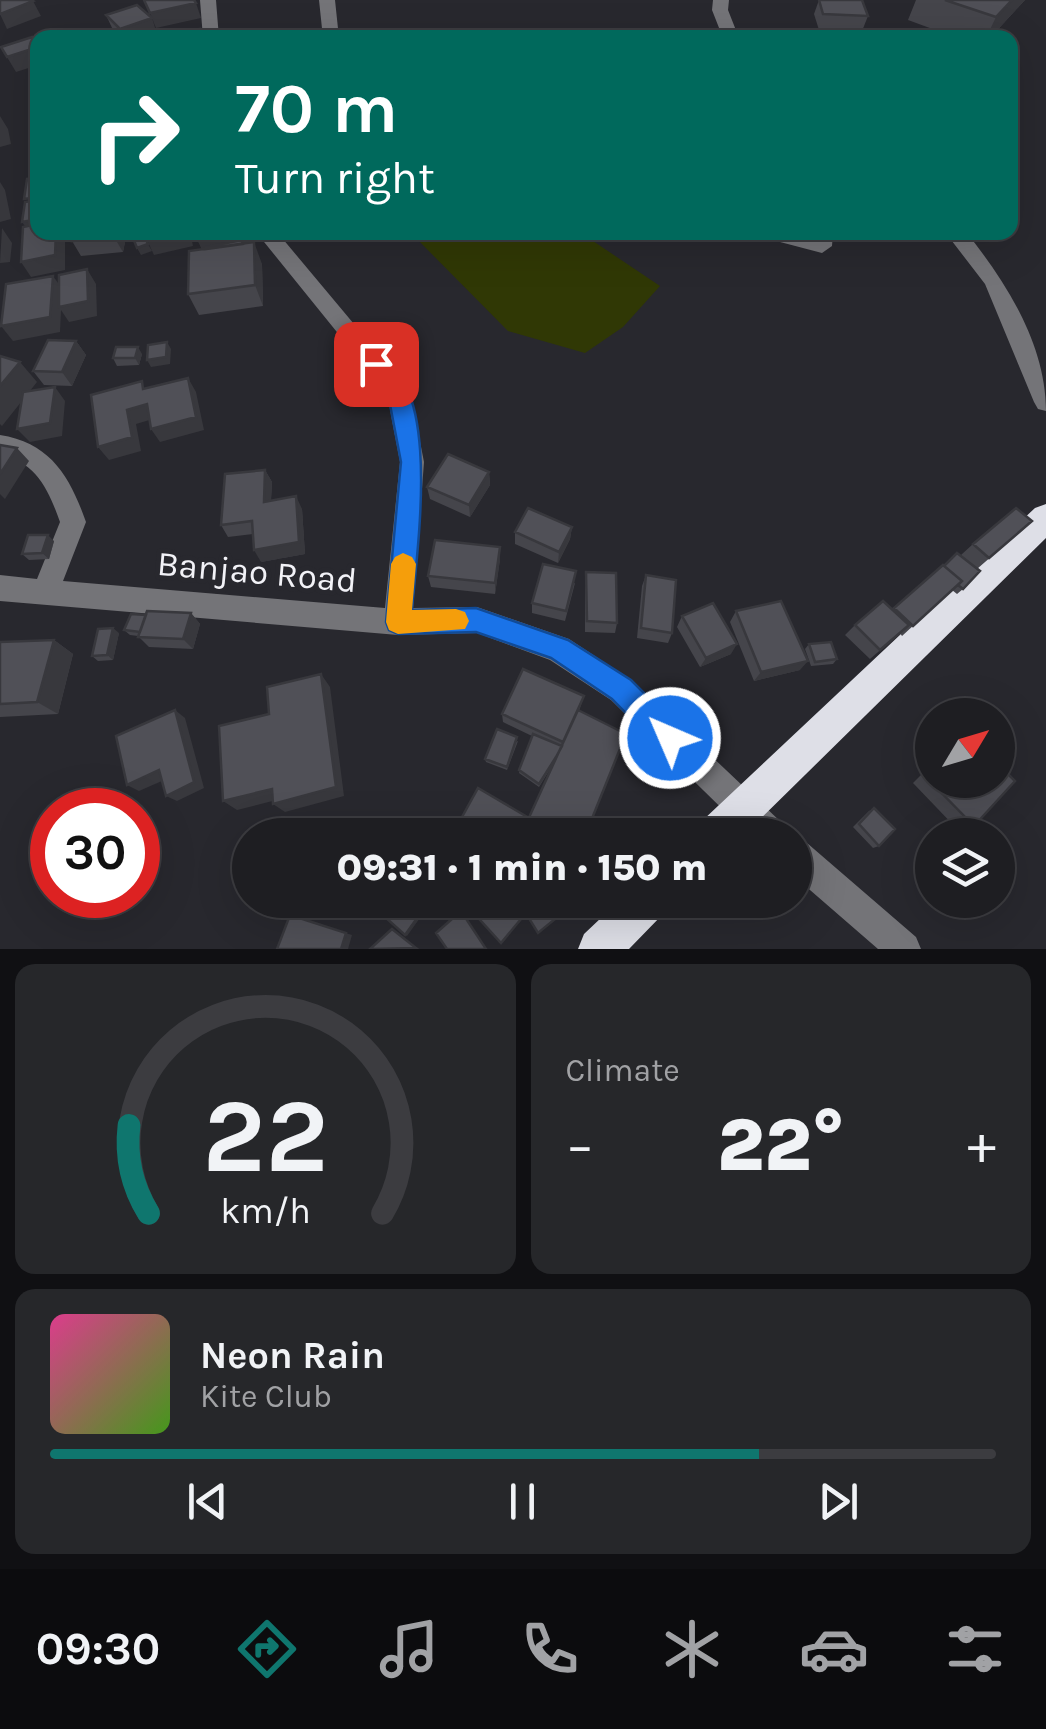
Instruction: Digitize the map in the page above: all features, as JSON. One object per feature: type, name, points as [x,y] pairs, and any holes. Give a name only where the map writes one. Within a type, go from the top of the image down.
[{"type":"highway","points":[[734,818],[1046,518]]},
{"type":"highway","points":[[599,949],[631,918]]},
{"type":"street","points":[[208,0],[210,30]]},
{"type":"street","points":[[327,0],[330,30]]},
{"type":"street","points":[[721,0],[720,10],[728,30]]},
{"type":"street","points":[[273,240],[398,391],[412,462],[398,622]]},
{"type":"street","points":[[799,240],[822,246],[822,240]]},
{"type":"street","points":[[962,240],[994,281],[1046,402]]},
{"type":"street","points":[[0,445],[16,446],[58,478],[73,522],[45,592]]},
{"type":"street","name":"Banjao Road","points":[[0,588],[398,622],[476,620],[558,649],[621,690],[752,818]]},
{"type":"street","points":[[812,870],[904,949]]},
{"type":"green space","points":[[418,240],[591,240],[660,286],[623,327],[585,353],[508,331]]},
{"type":"building","points":[[0,0],[31,0],[33,1],[0,14]]},
{"type":"building","points":[[144,0],[194,0],[196,3],[150,13]]},
{"type":"building","points":[[819,0],[862,0],[868,16],[823,14]]},
{"type":"building","points":[[945,0],[1012,0],[996,17]]},
{"type":"building","points":[[137,5],[152,18],[120,29],[106,15]]},
{"type":"building","points":[[30,38],[30,50],[7,57],[1,47]]},
{"type":"building","points":[[30,179],[30,198],[24,199]]},
{"type":"building","points":[[30,201],[30,220],[22,222],[25,202]]},
{"type":"building","points":[[30,226],[30,240],[56,240],[55,255],[21,262],[23,227]]},
{"type":"building","points":[[134,240],[146,240],[148,244],[137,248]]},
{"type":"building","points":[[242,240],[243,244],[206,249],[206,247]]},
{"type":"building","points":[[254,242],[255,285],[188,294],[189,251]]},
{"type":"building","points":[[87,269],[88,301],[59,307],[59,275]]},
{"type":"building","points":[[53,276],[50,317],[1,326],[6,284]]},
{"type":"building","points":[[48,340],[76,341],[62,372],[33,371]]},
{"type":"building","points":[[167,342],[166,357],[147,360],[148,345]]},
{"type":"building","points":[[116,347],[138,347],[135,358],[113,358]]},
{"type":"building","points":[[0,356],[20,362],[0,386]]},
{"type":"building","points":[[188,378],[196,417],[151,429],[147,404],[127,410],[132,437],[98,447],[91,395],[142,381],[143,389]]},
{"type":"building","points":[[55,387],[50,423],[17,429],[23,392]]},
{"type":"building","points":[[0,445],[17,448],[0,474]]},
{"type":"building","points":[[448,454],[489,472],[469,505],[427,487]]},
{"type":"building","points":[[265,470],[264,502],[296,496],[299,542],[254,550],[252,521],[221,525],[225,474]]},
{"type":"building","points":[[528,508],[572,527],[559,552],[515,532]]},
{"type":"building","points":[[1016,508],[1032,521],[989,558],[973,544]]},
{"type":"building","points":[[28,535],[48,535],[42,553],[22,554]]},
{"type":"building","points":[[435,540],[500,547],[495,583],[428,576]]},
{"type":"building","points":[[957,553],[980,571],[963,589],[958,585],[962,581],[944,566]]},
{"type":"building","points":[[543,564],[576,571],[566,611],[532,603]]},
{"type":"building","points":[[943,565],[962,581],[913,626],[894,608]]},
{"type":"building","points":[[586,572],[616,573],[617,623],[587,621]]},
{"type":"building","points":[[646,575],[676,580],[672,633],[641,628]]},
{"type":"building","points":[[781,601],[808,661],[761,672],[736,611]]},
{"type":"building","points":[[883,601],[909,625],[880,650],[855,625]]},
{"type":"building","points":[[713,603],[737,644],[706,658],[682,616]]},
{"type":"building","points":[[147,611],[191,613],[183,639],[138,637]]},
{"type":"building","points":[[131,614],[146,615],[140,632],[124,630]]},
{"type":"building","points":[[113,628],[107,655],[92,656],[98,629]]},
{"type":"building","points":[[54,640],[37,702],[0,704],[0,642]]},
{"type":"building","points":[[831,642],[837,659],[815,662],[809,644]]},
{"type":"building","points":[[523,669],[584,696],[563,742],[502,714]]},
{"type":"building","points":[[321,674],[336,787],[273,804],[272,789],[223,801],[219,726],[269,714],[267,687]]},
{"type":"building","points":[[175,710],[194,782],[166,796],[159,770],[127,785],[116,736]]},
{"type":"building","points":[[578,710],[626,734],[592,818],[529,818]]},
{"type":"building","points":[[497,729],[517,737],[507,767],[485,759]]},
{"type":"building","points":[[533,734],[562,746],[539,784],[519,770]]},
{"type":"building","points":[[478,788],[529,818],[464,818]]},
{"type":"building","points":[[947,798],[1000,798],[981,818],[966,818]]},
{"type":"building","points":[[874,808],[895,829],[879,846],[859,824]]},
{"type":"building","points":[[289,918],[346,933],[341,949],[277,949]]},
{"type":"building","points":[[386,918],[417,918],[405,935]]},
{"type":"building","points":[[453,918],[466,918],[486,949],[447,949],[436,933]]},
{"type":"building","points":[[478,918],[522,918],[501,943]]},
{"type":"building","points":[[529,918],[556,918],[538,933]]},
{"type":"building","points":[[392,929],[416,948],[370,949]]},
{"type":"slow traffic","points":[[403,564],[398,622],[456,621]]},
{"type":"route","points":[[376,364],[398,391],[412,462],[398,622],[476,620],[558,649],[621,690],[670,738]]}]
